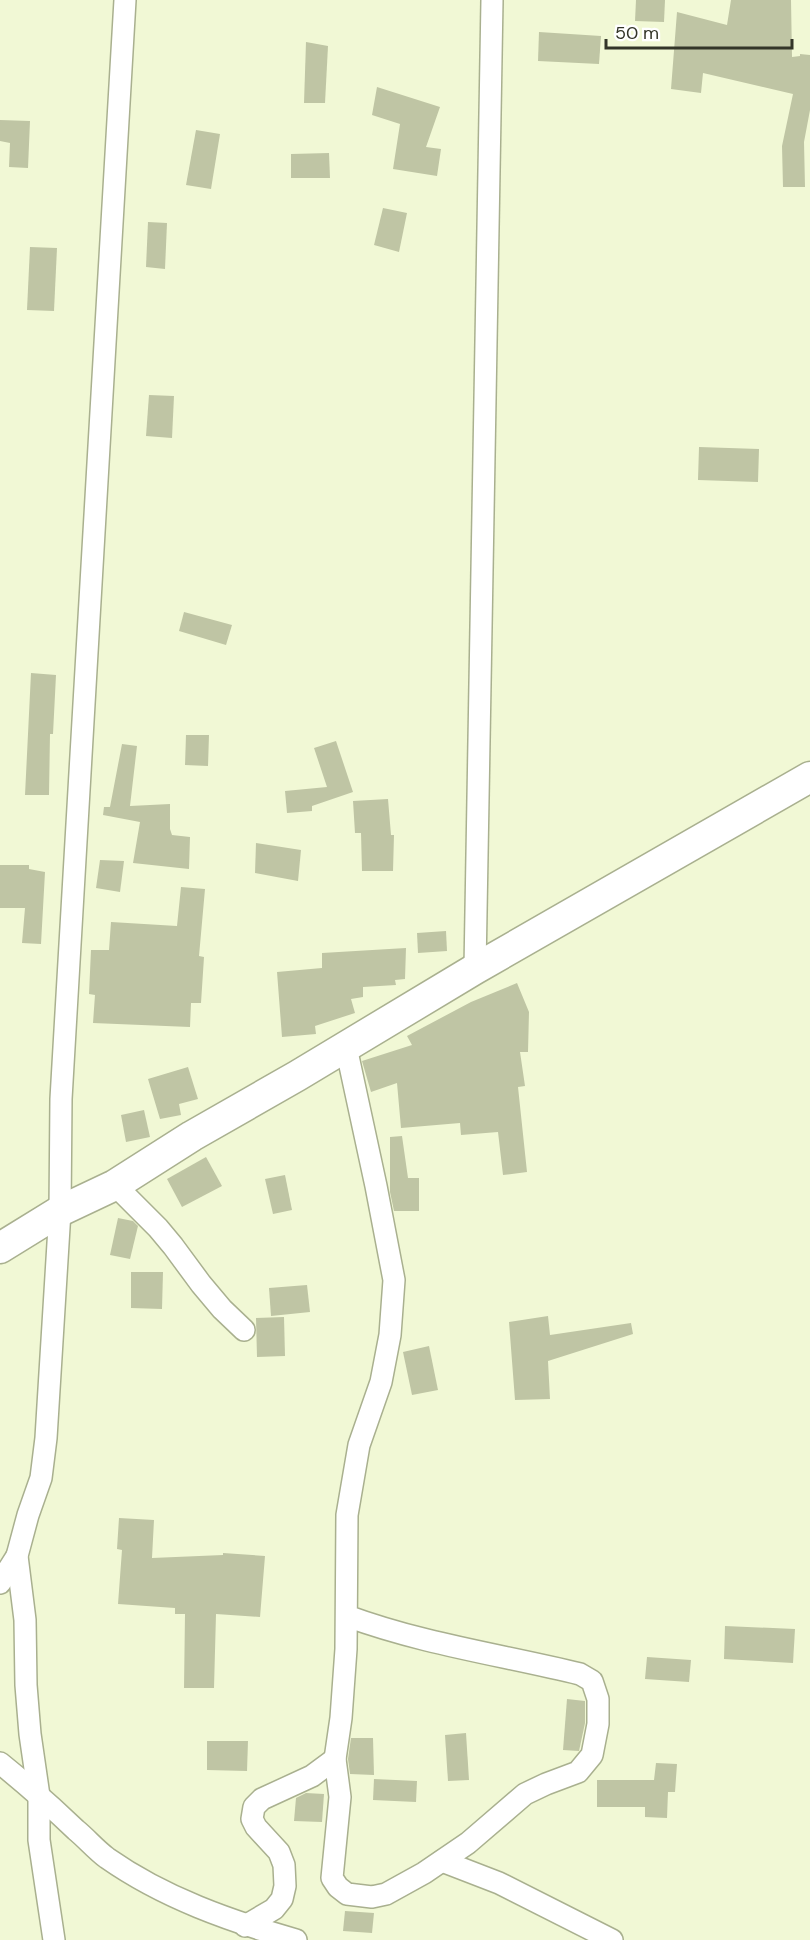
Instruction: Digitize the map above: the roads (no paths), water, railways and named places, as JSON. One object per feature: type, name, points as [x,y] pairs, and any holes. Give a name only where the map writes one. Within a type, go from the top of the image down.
[{"type":"street","points":[[54,1940],[39,1840],[39,1796],[26,1685],[25,1620],[6,1572],[41,1478],[45,1448],[60,1211],[60,1134],[125,0]]},
{"type":"street","points":[[475,969],[492,0]]},
{"type":"street","points":[[0,1248],[60,1211],[115,1185],[192,1136],[475,969],[810,777]]},
{"type":"street","points":[[346,1047],[394,1280],[390,1335],[381,1382],[359,1445],[347,1515],[347,1616],[341,1718],[335,1759],[340,1797],[333,1878],[338,1887],[347,1894],[372,1897],[386,1894],[442,1861],[468,1843],[525,1794],[578,1772],[586,1765],[592,1755],[598,1724],[598,1699],[592,1681],[580,1674],[430,1642],[385,1630],[347,1616]]},
{"type":"street","points":[[115,1185],[158,1228],[222,1309],[244,1330]]},
{"type":"street","points":[[245,1926],[274,1909],[282,1899],[285,1886],[284,1865],[279,1852],[256,1827],[252,1819],[254,1807],[262,1799],[312,1776],[335,1759]]},
{"type":"street","points":[[0,1763],[107,1858],[172,1895],[245,1926],[296,1940]]},
{"type":"street","points":[[442,1861],[499,1883],[612,1940]]}]
